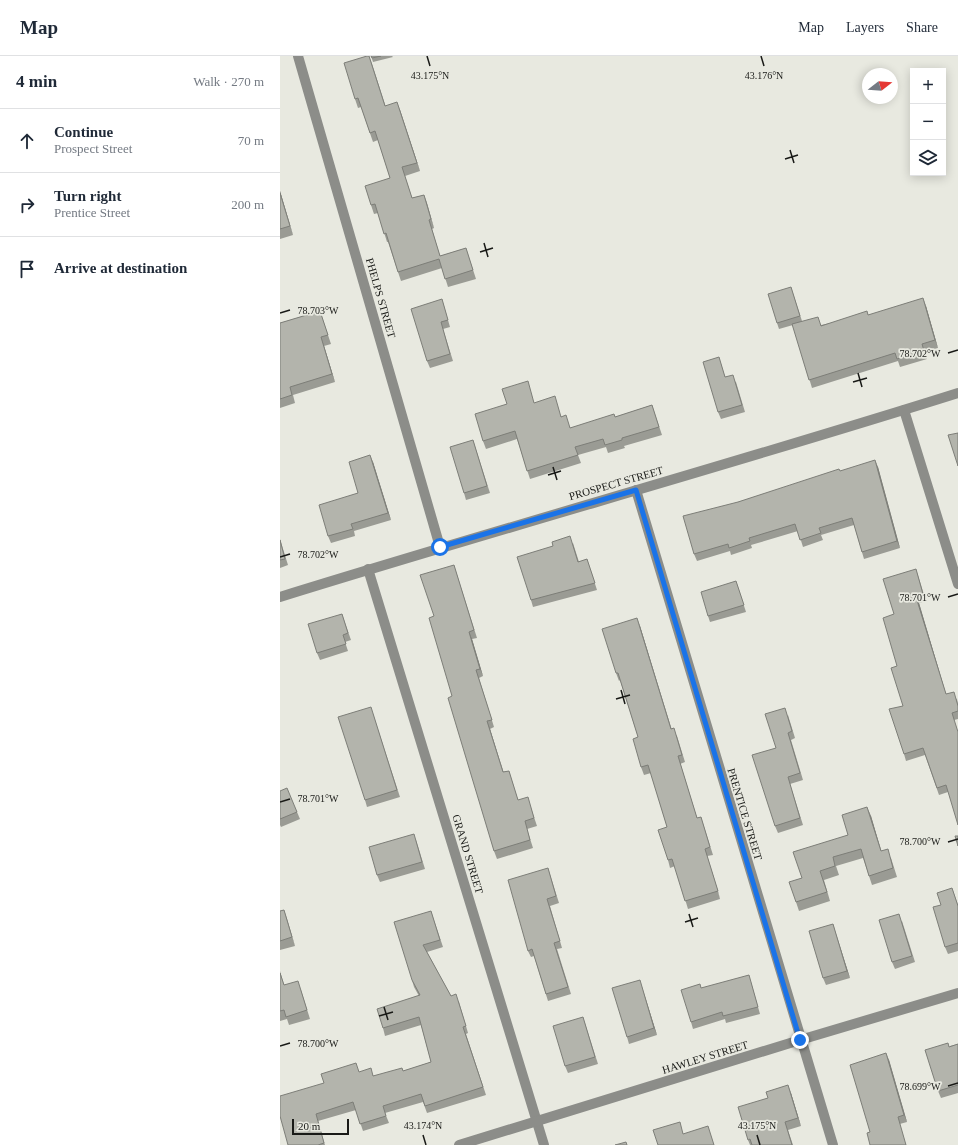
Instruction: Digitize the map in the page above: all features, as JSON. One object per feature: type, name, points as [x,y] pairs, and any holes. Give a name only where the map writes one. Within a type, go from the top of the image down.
[{"type":"street","name":"PHELPS STREET","points":[[298,56],[440,547]]},
{"type":"street","name":"PROSPECT STREET","points":[[280,597],[440,547],[904,410],[958,392]]},
{"type":"street","points":[[904,410],[958,584]]},
{"type":"street","name":"PRENTICE STREET","points":[[636,490],[800,1040],[833,1145]]},
{"type":"street","name":"GRAND STREET","points":[[368,569],[544,1145]]},
{"type":"street","name":"HAWLEY STREET","points":[[459,1145],[958,993]]},
{"type":"building","points":[[369,56],[385,106],[397,102],[417,163],[402,167],[412,198],[424,195],[431,219],[429,220],[440,256],[466,248],[473,270],[445,279],[439,259],[398,272],[375,204],[371,205],[365,186],[390,178],[375,131],[370,133],[358,98],[355,99],[344,63]]},
{"type":"building","points":[[280,193],[290,226],[280,229]]},
{"type":"building","points":[[791,287],[800,316],[777,323],[768,294]]},
{"type":"building","points":[[923,298],[935,340],[922,344],[924,351],[897,359],[895,353],[809,380],[792,324],[818,317],[821,326],[867,311],[868,315]]},
{"type":"building","points":[[442,299],[448,320],[441,322],[450,354],[427,361],[411,309]]},
{"type":"building","points":[[320,311],[328,335],[321,337],[332,374],[290,387],[292,395],[280,399],[280,323]]},
{"type":"building","points":[[719,357],[725,377],[733,375],[742,405],[718,412],[703,362]]},
{"type":"building","points":[[528,381],[534,403],[555,396],[561,417],[566,415],[570,428],[614,414],[615,417],[652,405],[659,427],[622,438],[622,440],[605,445],[603,439],[575,447],[578,455],[527,471],[515,431],[483,441],[475,414],[507,404],[502,389]]},
{"type":"building","points":[[958,433],[958,466],[948,435]]},
{"type":"building","points":[[473,440],[487,486],[464,493],[450,447]]},
{"type":"building","points":[[370,455],[388,513],[351,524],[353,529],[328,536],[319,505],[358,493],[349,462]]},
{"type":"building","points":[[875,460],[897,541],[862,552],[852,518],[819,528],[821,533],[800,540],[795,524],[749,538],[750,541],[729,548],[728,544],[694,554],[683,516],[738,502],[839,469],[840,471]]},
{"type":"building","points":[[570,536],[578,562],[587,559],[595,583],[531,600],[517,557],[553,546],[552,542]]},
{"type":"building","points":[[280,540],[285,559],[280,560]]},
{"type":"building","points":[[454,565],[474,630],[469,632],[480,669],[476,670],[492,720],[487,721],[503,772],[509,771],[518,800],[528,797],[534,818],[525,821],[530,840],[494,851],[448,698],[452,696],[429,618],[434,616],[420,575]]},
{"type":"building","points":[[916,569],[923,594],[916,597],[946,694],[954,692],[958,706],[958,711],[952,713],[958,732],[958,825],[946,785],[937,788],[923,748],[904,754],[889,709],[903,706],[891,668],[897,666],[883,618],[894,614],[883,579]]},
{"type":"building","points":[[736,581],[744,605],[708,616],[701,592]]},
{"type":"building","points":[[342,614],[348,633],[343,635],[346,644],[317,653],[308,624]]},
{"type":"building","points":[[637,618],[671,729],[674,728],[682,755],[678,756],[697,818],[701,817],[710,847],[705,849],[718,891],[685,901],[672,859],[668,860],[658,830],[667,827],[648,765],[641,767],[633,739],[638,737],[618,673],[616,673],[602,629]]},
{"type":"building","points":[[371,707],[397,790],[365,800],[338,717]]},
{"type":"building","points":[[785,708],[792,731],[788,733],[800,773],[788,777],[800,818],[775,826],[752,755],[776,748],[765,714]]},
{"type":"building","points":[[287,788],[297,812],[280,819],[280,791]]},
{"type":"building","points":[[867,807],[881,851],[888,849],[893,868],[869,876],[861,849],[833,857],[835,866],[820,871],[827,892],[796,902],[789,882],[802,878],[793,852],[848,835],[842,815]]},
{"type":"building","points":[[414,834],[422,862],[377,875],[369,847]]},
{"type":"building","points":[[955,836],[958,836],[958,846]]},
{"type":"building","points":[[548,868],[556,896],[547,899],[560,941],[554,943],[568,987],[546,994],[532,949],[528,951],[508,880]]},
{"type":"building","points":[[952,888],[958,906],[958,943],[945,947],[933,907],[941,905],[937,893]]},
{"type":"building","points":[[284,910],[292,937],[280,941],[280,911]]},
{"type":"building","points":[[431,911],[440,940],[423,945],[451,996],[456,994],[466,1026],[463,1027],[483,1087],[425,1106],[421,1094],[383,1106],[386,1116],[360,1124],[353,1102],[316,1114],[324,1143],[318,1145],[288,1145],[280,1116],[280,1096],[324,1083],[321,1074],[356,1063],[359,1072],[371,1068],[373,1076],[402,1068],[403,1071],[431,1062],[419,1017],[383,1028],[377,1009],[420,995],[412,980],[394,922]]},
{"type":"building","points":[[899,914],[912,956],[892,962],[879,920]]},
{"type":"building","points":[[833,924],[847,971],[823,978],[809,931]]},
{"type":"building","points":[[280,973],[284,985],[298,981],[307,1010],[286,1017],[284,1010],[280,1011]]},
{"type":"building","points":[[749,975],[758,1007],[723,1016],[722,1012],[691,1022],[681,990],[700,984],[701,988]]},
{"type":"building","points":[[640,980],[654,1028],[627,1037],[612,988]]},
{"type":"building","points":[[583,1017],[595,1057],[565,1066],[553,1026]]},
{"type":"building","points":[[948,1043],[949,1047],[958,1044],[958,1085],[938,1091],[925,1050]]},
{"type":"building","points":[[886,1053],[904,1115],[898,1117],[906,1145],[870,1145],[867,1133],[870,1132],[850,1065]]},
{"type":"building","points":[[788,1085],[798,1118],[785,1122],[792,1145],[752,1145],[750,1139],[748,1140],[738,1107],[768,1098],[766,1092]]},
{"type":"building","points":[[680,1122],[683,1134],[708,1126],[714,1145],[658,1145],[653,1130]]},
{"type":"building","points":[[626,1142],[627,1145],[615,1145]]},
{"type":"route","points":[[440,547],[636,490],[800,1040]]}]
